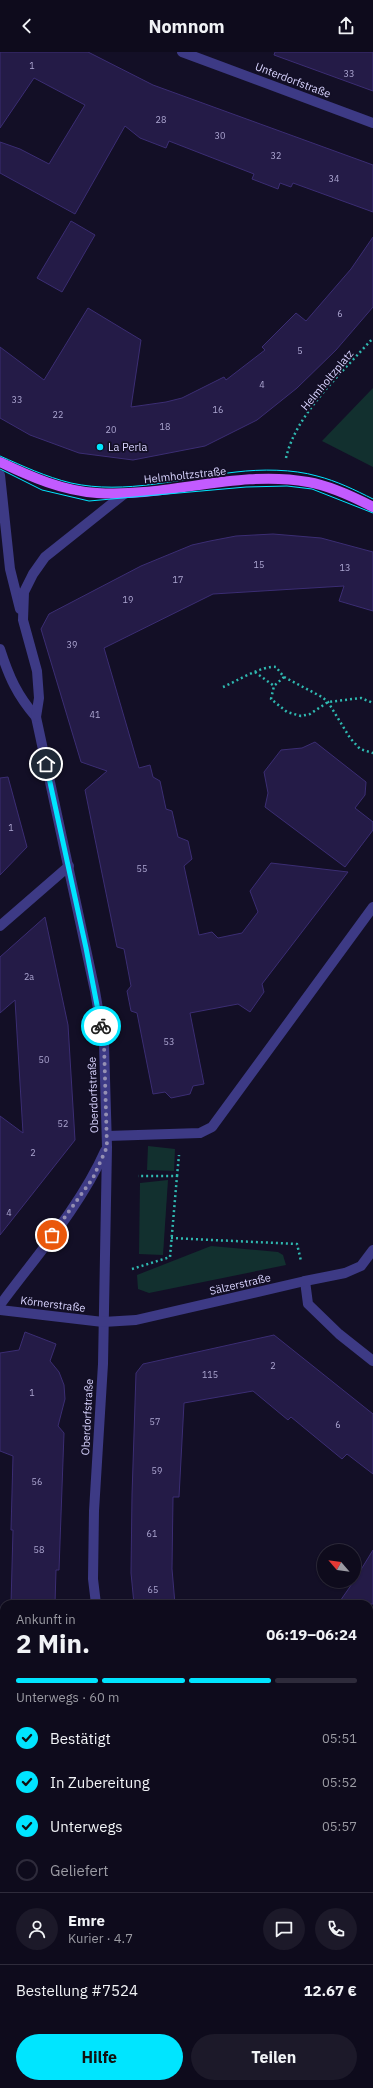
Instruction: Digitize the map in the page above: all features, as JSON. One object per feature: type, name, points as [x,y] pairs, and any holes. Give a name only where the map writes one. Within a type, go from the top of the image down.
[{"type":"main road","name":"Helmholtzstraße","points":[[0,462],[45,482],[63,488],[96,493],[124,494],[250,480],[282,479],[326,486],[373,507]]},
{"type":"street","name":"Unterdorfstraße","points":[[182,52],[373,123]]},
{"type":"street","points":[[0,475],[10,569],[37,671],[39,698],[36,717]]},
{"type":"street","points":[[23,620],[24,592],[33,574],[45,558],[124,494]]},
{"type":"street","name":"Oberdorfstraße","points":[[0,649],[11,681],[21,700],[36,717],[95,991],[104,1044],[107,1147],[103,1364],[94,1511],[93,1579],[96,1600]]},
{"type":"street","points":[[0,926],[69,866]]},
{"type":"street","points":[[107,1136],[200,1133],[212,1127],[273,1052],[373,907]]},
{"type":"street","name":"Körnerstraße","points":[[0,1305],[93,1178],[107,1147]]},
{"type":"street","name":"Sälzerstraße","points":[[103,1322],[136,1320],[346,1273],[361,1266],[373,1250]]},
{"type":"street","points":[[305,1281],[308,1304],[339,1334],[373,1361]]},
{"type":"street","name":"Körnerstraße","points":[[0,1310],[103,1322]]},
{"type":"path","name":"Helmholtzplatz","points":[[282,479],[289,443],[313,406],[373,338]]},
{"type":"path","points":[[223,687],[262,668],[271,666],[280,670],[284,677],[322,697],[328,702],[350,738],[360,749],[373,753]]},
{"type":"path","points":[[255,672],[274,686]]},
{"type":"path","points":[[284,677],[274,686],[271,699],[287,712],[301,716],[306,715],[328,702],[361,698],[373,703]]},
{"type":"path","points":[[132,1269],[170,1258],[177,1176],[138,1176]]},
{"type":"path","points":[[171,1238],[297,1244],[305,1281]]},
{"type":"green space","points":[[373,388],[373,467],[322,441]]},
{"type":"green space","points":[[148,1146],[175,1149],[174,1171],[147,1170]]},
{"type":"green space","points":[[168,1180],[163,1255],[139,1254],[140,1183]]},
{"type":"green space","points":[[211,1246],[278,1252],[283,1255],[286,1265],[149,1293],[138,1289],[137,1275]]},
{"type":"building","points":[[0,52],[88,52],[153,85],[373,165],[373,212],[293,183],[291,187],[280,183],[278,189],[252,179],[254,174],[169,141],[166,148],[140,138],[125,126],[75,214],[0,173],[0,142],[20,149],[49,164],[85,105],[34,78],[0,128]]},
{"type":"building","points":[[275,52],[373,52],[373,91],[274,55]]},
{"type":"building","points":[[71,221],[95,235],[62,292],[37,278]]},
{"type":"building","points":[[373,237],[373,307],[336,350],[297,388],[257,420],[205,446],[133,460],[79,453],[30,435],[0,418],[0,347],[44,380],[88,308],[141,340],[131,407],[182,398],[224,377],[226,380],[265,350],[262,347],[296,313],[306,321],[351,269]]},
{"type":"building","points":[[273,534],[321,538],[373,552],[373,611],[339,601],[344,586],[213,594],[104,648],[139,768],[150,765],[153,777],[160,781],[166,809],[172,811],[178,837],[188,841],[192,859],[184,866],[199,935],[212,932],[218,938],[242,933],[258,912],[250,891],[271,863],[348,872],[262,984],[264,992],[250,1012],[238,1004],[190,1013],[204,1084],[193,1086],[190,1094],[171,1098],[165,1092],[153,1094],[137,1013],[131,1011],[127,991],[131,986],[124,949],[117,947],[85,790],[107,771],[81,762],[41,629],[49,614],[141,566],[192,545],[236,536]]},
{"type":"building","points":[[315,742],[366,782],[365,795],[355,808],[373,822],[373,830],[345,867],[265,807],[268,793],[264,772],[281,750],[302,748]]},
{"type":"building","points":[[8,777],[27,847],[0,875],[0,778]]},
{"type":"building","points":[[45,917],[68,1025],[75,1140],[0,1235],[0,1116],[23,1133],[15,1000],[0,1013],[0,957]]},
{"type":"building","points":[[25,1332],[56,1344],[50,1361],[59,1372],[64,1385],[65,1399],[58,1426],[64,1433],[59,1570],[56,1570],[55,1600],[11,1600],[13,1456],[0,1451],[0,1353],[19,1350]]},
{"type":"building","points":[[274,1335],[373,1414],[373,1474],[347,1454],[342,1459],[291,1417],[288,1420],[253,1391],[184,1403],[179,1497],[173,1497],[172,1569],[175,1600],[134,1600],[131,1573],[136,1373],[143,1364]]},
{"type":"building","points":[[373,1550],[373,1600],[341,1600],[349,1588],[361,1588],[361,1570]]},
{"type":"tram line","points":[[0,456],[53,478],[91,486],[133,486],[236,472],[277,470],[298,472],[324,478],[346,486],[373,499]]},
{"type":"tram line","points":[[0,469],[42,490],[89,501],[246,487],[287,486],[312,489],[373,513]]},
{"type":"way so far","points":[[52,1235],[93,1178],[107,1147],[104,1044],[101,1026]]},
{"type":"place","name":"La Perla","points":[[100,447]]},
{"type":"route","points":[[46,764],[69,866],[101,1026]]}]
